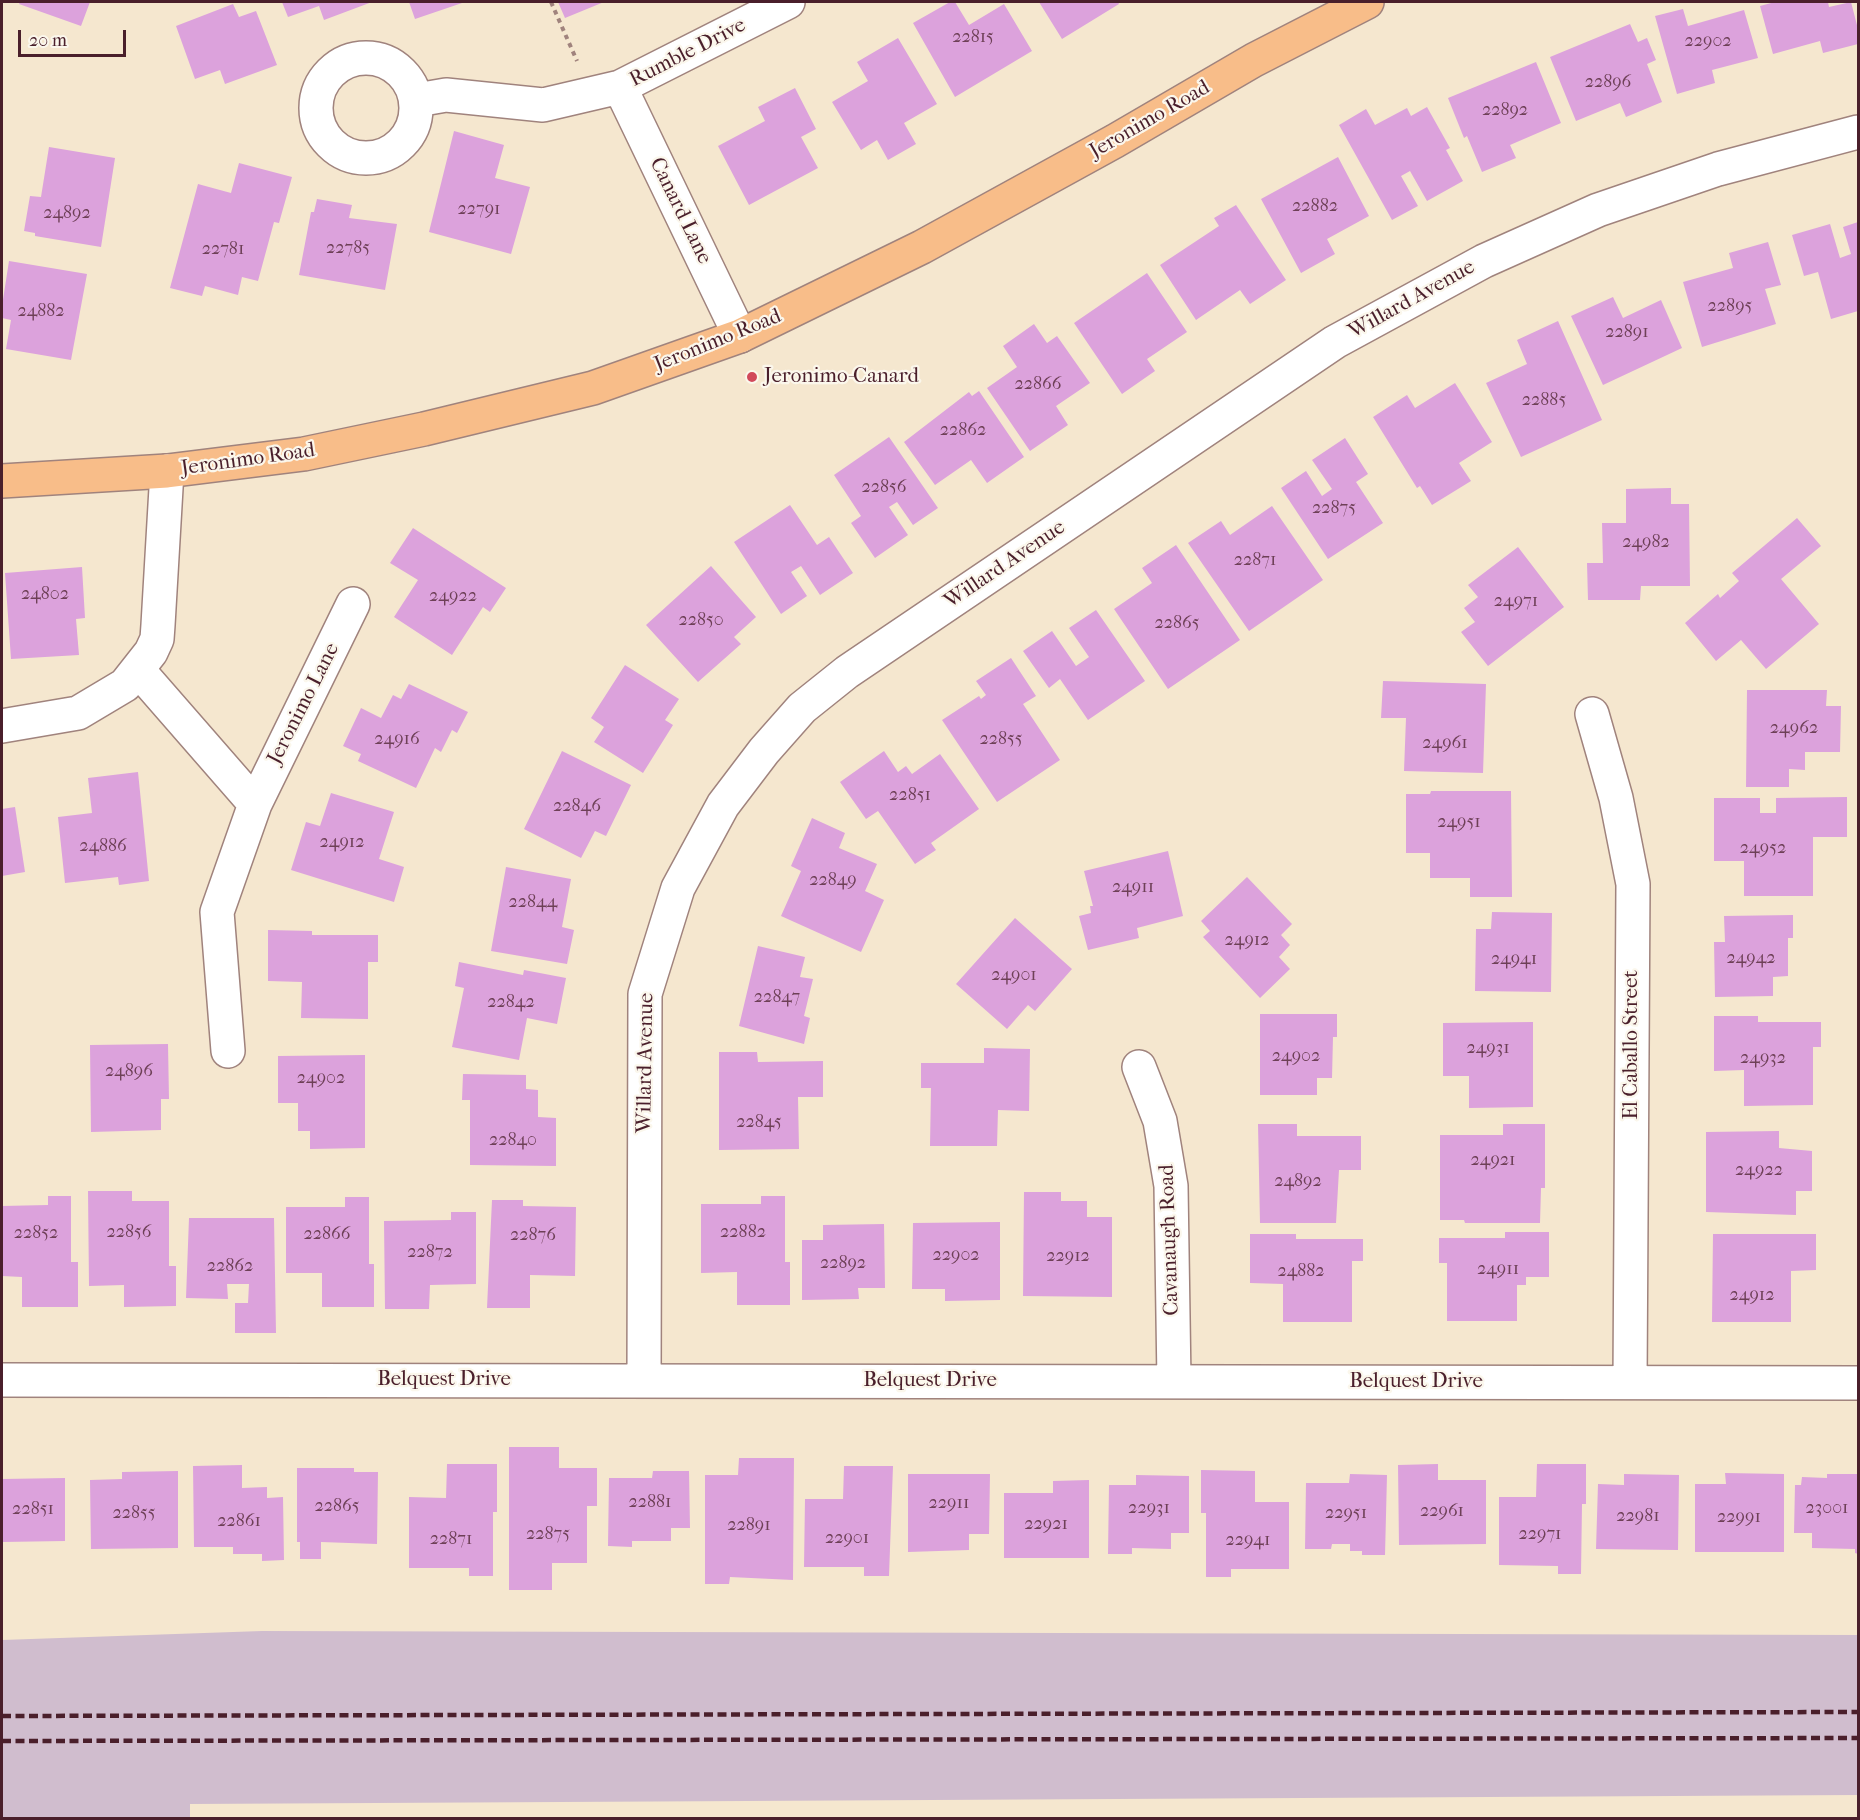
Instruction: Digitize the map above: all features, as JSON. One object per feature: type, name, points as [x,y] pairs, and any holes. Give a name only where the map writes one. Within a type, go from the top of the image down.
[{"type":"main road","name":"Jeronimo Road","points":[[2,481],[167,471],[304,454],[424,429],[593,388],[740,336],[922,247],[1115,141],[1254,60],[1367,2]]},
{"type":"street","name":"Rumble Drive","points":[[417,100],[446,95],[543,105],[606,91],[788,2]]},
{"type":"street","name":"Canard Lane","points":[[606,91],[740,336]]},
{"type":"street","name":"Willard Avenue","points":[[644,1380],[645,994],[678,888],[723,805],[764,751],[802,708],[847,672],[1335,342],[1464,272],[1598,210],[1718,169],[1858,132]]},
{"type":"street","points":[[2,726],[78,713],[125,686],[139,671],[157,639],[167,471]]},
{"type":"street","name":"Jeronimo Lane","points":[[228,1051],[217,912],[255,804],[354,604]]},
{"type":"street","points":[[139,671],[255,804]]},
{"type":"street","name":"El Caballo Street","points":[[1592,714],[1616,798],[1633,884],[1630,1382]]},
{"type":"street","name":"Cavanaugh Road","points":[[1139,1067],[1160,1121],[1171,1186],[1174,1382]]},
{"type":"street","name":"Belquest Drive","points":[[2,1380],[1858,1383]]},
{"type":"path","points":[[551,2],[606,91]]},
{"type":"shaded area","points":[[262,1631],[1858,1635],[1858,1795],[190,1804],[190,1818],[2,1818],[2,1640]]},
{"type":"building","points":[[20,2],[90,2],[81,26],[19,4]]},
{"type":"building","points":[[282,2],[372,2],[324,20],[319,6],[288,17]]},
{"type":"building","points":[[409,2],[465,2],[415,19]]},
{"type":"building","points":[[558,2],[604,2],[565,18]]},
{"type":"building","points":[[950,2],[955,2],[969,25],[1004,4],[1032,51],[955,97],[913,23]]},
{"type":"building","points":[[1039,2],[1118,2],[1119,4],[1062,39]]},
{"type":"building","points":[[1775,2],[1828,2],[1829,7],[1851,2],[1858,29],[1858,44],[1823,53],[1820,41],[1773,54],[1760,6]]},
{"type":"building","points":[[233,4],[239,17],[256,11],[277,65],[225,84],[220,70],[195,79],[176,26]]},
{"type":"building","points":[[1683,9],[1688,26],[1744,10],[1758,58],[1712,70],[1715,83],[1677,94],[1655,16]]},
{"type":"building","points":[[1630,24],[1638,42],[1647,38],[1656,60],[1647,64],[1662,102],[1626,117],[1620,103],[1576,121],[1550,57]]},
{"type":"building","points":[[898,38],[937,104],[904,123],[916,144],[888,160],[877,140],[861,150],[832,102],[868,81],[857,62]]},
{"type":"building","points":[[1536,62],[1561,123],[1510,145],[1516,158],[1482,172],[1467,136],[1464,138],[1448,98]]},
{"type":"building","points":[[795,88],[816,129],[801,137],[818,168],[749,205],[718,146],[765,121],[758,107]]},
{"type":"building","points":[[1427,107],[1450,148],[1446,150],[1463,181],[1427,201],[1410,171],[1401,176],[1418,206],[1392,220],[1339,125],[1366,109],[1375,125],[1407,108],[1411,116]]},
{"type":"building","points":[[454,131],[504,145],[495,178],[530,187],[511,254],[429,232]]},
{"type":"building","points":[[49,147],[115,158],[101,247],[35,236],[35,233],[24,231],[30,196],[41,197]]},
{"type":"building","points":[[1338,157],[1369,216],[1327,239],[1335,254],[1301,273],[1261,199]]},
{"type":"building","points":[[239,163],[292,177],[279,223],[274,222],[258,281],[242,277],[238,295],[205,286],[202,296],[170,288],[198,184],[231,193]]},
{"type":"building","points":[[317,199],[352,205],[349,218],[397,224],[385,290],[299,275],[311,212],[314,212]]},
{"type":"building","points":[[1236,205],[1286,280],[1250,304],[1240,290],[1196,320],[1160,265],[1219,226],[1214,218]]},
{"type":"building","points":[[1858,222],[1858,311],[1831,319],[1818,272],[1804,276],[1792,235],[1830,224],[1840,258],[1851,254],[1843,227]]},
{"type":"building","points":[[1768,242],[1781,285],[1765,289],[1776,324],[1702,347],[1683,282],[1733,268],[1729,253]]},
{"type":"building","points":[[9,261],[87,274],[71,360],[6,349],[11,320],[2,318],[2,306]]},
{"type":"building","points":[[1147,273],[1187,332],[1147,359],[1155,371],[1122,394],[1074,323]]},
{"type":"building","points":[[1613,297],[1623,318],[1661,300],[1682,348],[1603,385],[1571,316]]},
{"type":"building","points":[[1558,321],[1602,420],[1521,457],[1486,383],[1527,364],[1517,340]]},
{"type":"building","points":[[1034,324],[1047,343],[1057,336],[1090,383],[1056,406],[1068,425],[1030,451],[987,388],[1017,367],[1003,346]]},
{"type":"building","points":[[1455,383],[1492,442],[1459,463],[1471,481],[1432,505],[1420,486],[1417,488],[1373,417],[1407,395],[1415,408]]},
{"type":"building","points":[[979,391],[1024,457],[987,483],[971,460],[935,485],[904,442],[969,392],[972,396]]},
{"type":"building","points":[[889,437],[938,508],[913,525],[897,502],[889,507],[908,535],[875,558],[851,523],[861,516],[834,475]]},
{"type":"building","points":[[1345,438],[1368,474],[1356,482],[1383,523],[1328,559],[1281,488],[1306,471],[1322,496],[1332,489],[1312,460]]},
{"type":"building","points":[[1671,488],[1671,504],[1689,504],[1690,586],[1641,586],[1640,600],[1588,600],[1587,563],[1603,563],[1602,523],[1626,523],[1626,489]]},
{"type":"building","points":[[790,505],[817,545],[829,537],[853,573],[820,595],[801,566],[791,572],[807,596],[781,614],[734,542]]},
{"type":"building","points":[[1272,506],[1323,580],[1249,631],[1188,543],[1221,521],[1230,535]]},
{"type":"building","points":[[1797,518],[1821,546],[1781,579],[1819,624],[1766,669],[1741,640],[1716,661],[1685,623],[1718,594],[1720,598],[1739,581],[1732,573]]},
{"type":"building","points":[[413,528],[506,588],[490,612],[483,607],[452,655],[394,617],[418,580],[390,563]]},
{"type":"building","points":[[1176,545],[1240,640],[1168,689],[1114,609],[1152,583],[1142,568]]},
{"type":"building","points":[[1518,547],[1564,607],[1488,666],[1461,632],[1475,622],[1464,608],[1478,597],[1468,585]]},
{"type":"building","points":[[711,566],[756,617],[734,637],[741,644],[698,682],[646,625]]},
{"type":"building","points":[[82,567],[85,618],[76,619],[79,655],[11,659],[5,573]]},
{"type":"building","points":[[1096,610],[1145,681],[1088,720],[1060,679],[1049,688],[1023,651],[1052,631],[1076,666],[1089,657],[1069,628]]},
{"type":"building","points":[[1011,658],[1036,696],[1023,704],[1060,760],[997,802],[942,720],[979,696],[981,699],[986,695],[976,681]]},
{"type":"building","points":[[625,665],[679,699],[665,720],[673,725],[643,773],[594,742],[604,727],[591,718]]},
{"type":"building","points":[[1383,681],[1486,684],[1483,773],[1404,771],[1406,718],[1381,718]]},
{"type":"building","points":[[409,684],[468,712],[457,733],[452,730],[441,752],[435,748],[416,788],[358,761],[361,754],[343,746],[361,708],[381,718],[393,695],[401,699]]},
{"type":"building","points":[[1747,690],[1827,690],[1826,706],[1841,706],[1840,752],[1805,752],[1805,770],[1789,769],[1789,787],[1746,787]]},
{"type":"building","points":[[562,751],[631,785],[606,836],[595,831],[581,858],[524,829]]},
{"type":"building","points":[[884,751],[898,772],[906,766],[912,774],[940,754],[979,809],[931,843],[936,850],[915,864],[878,811],[866,819],[840,782]]},
{"type":"building","points":[[138,772],[149,881],[119,885],[118,877],[65,883],[58,817],[92,813],[88,778]]},
{"type":"building","points":[[1431,791],[1511,791],[1512,897],[1470,897],[1470,878],[1430,878],[1430,853],[1406,853],[1406,794],[1430,794]]},
{"type":"building","points":[[331,793],[394,812],[379,859],[404,867],[394,902],[291,870],[306,822],[320,826]]},
{"type":"building","points":[[1847,797],[1847,837],[1813,837],[1813,896],[1744,896],[1744,861],[1714,861],[1714,798],[1760,798],[1760,813],[1776,813],[1776,798]]},
{"type":"building","points":[[15,807],[25,872],[2,876],[2,809]]},
{"type":"building","points":[[812,818],[845,833],[839,848],[877,864],[865,891],[884,900],[861,952],[781,916],[801,871],[791,866]]},
{"type":"building","points":[[1168,851],[1183,916],[1137,928],[1139,938],[1088,950],[1079,916],[1091,913],[1090,906],[1093,906],[1084,871]]},
{"type":"building","points":[[506,867],[571,879],[562,927],[574,930],[567,964],[491,951]]},
{"type":"building","points":[[1247,877],[1292,924],[1281,935],[1290,945],[1279,957],[1290,969],[1260,998],[1203,937],[1210,931],[1201,921]]},
{"type":"building","points":[[1492,912],[1552,913],[1551,992],[1475,991],[1476,929],[1491,929]]},
{"type":"building","points":[[1793,915],[1793,938],[1788,938],[1788,976],[1773,977],[1773,996],[1715,997],[1714,942],[1725,942],[1724,916]]},
{"type":"building","points":[[1015,918],[1072,969],[1035,1011],[1028,1005],[1007,1029],[956,984]]},
{"type":"building","points":[[268,930],[312,931],[312,935],[378,935],[378,962],[368,962],[368,1019],[301,1018],[302,982],[268,981]]},
{"type":"building","points":[[758,946],[805,957],[800,977],[813,979],[804,1016],[810,1018],[804,1044],[739,1026]]},
{"type":"building","points":[[459,962],[523,975],[524,970],[566,978],[557,1024],[527,1018],[519,1060],[452,1047],[464,988],[455,986]]},
{"type":"building","points":[[1260,1014],[1337,1014],[1337,1037],[1333,1037],[1332,1078],[1317,1078],[1317,1095],[1260,1095]]},
{"type":"building","points":[[1714,1016],[1758,1016],[1758,1022],[1821,1022],[1821,1047],[1813,1047],[1813,1105],[1744,1106],[1744,1070],[1714,1071]]},
{"type":"building","points":[[1533,1022],[1533,1107],[1469,1108],[1469,1076],[1443,1076],[1443,1023]]},
{"type":"building","points":[[168,1044],[169,1099],[161,1099],[161,1130],[91,1132],[90,1045]]},
{"type":"building","points":[[984,1048],[1030,1049],[1029,1111],[998,1110],[997,1146],[930,1146],[931,1088],[921,1088],[921,1063],[984,1063]]},
{"type":"building","points":[[719,1052],[757,1052],[758,1062],[823,1061],[823,1097],[798,1097],[799,1149],[719,1150]]},
{"type":"building","points":[[365,1055],[365,1148],[310,1149],[310,1131],[298,1131],[298,1103],[278,1103],[278,1056]]},
{"type":"building","points":[[463,1074],[526,1075],[526,1089],[538,1090],[538,1117],[556,1118],[556,1166],[470,1165],[470,1100],[462,1100]]},
{"type":"building","points":[[1258,1124],[1297,1124],[1297,1136],[1361,1136],[1361,1170],[1339,1170],[1336,1223],[1260,1223]]},
{"type":"building","points":[[1503,1124],[1545,1124],[1545,1188],[1541,1188],[1540,1223],[1465,1223],[1464,1220],[1440,1220],[1440,1135],[1503,1135]]},
{"type":"building","points":[[1779,1131],[1779,1148],[1812,1151],[1812,1191],[1796,1191],[1796,1215],[1706,1212],[1706,1132]]},
{"type":"building","points":[[88,1191],[132,1191],[132,1201],[169,1201],[169,1266],[176,1266],[176,1306],[124,1307],[124,1285],[89,1286]]},
{"type":"building","points":[[1024,1192],[1061,1192],[1061,1201],[1087,1201],[1087,1217],[1112,1217],[1112,1297],[1023,1296]]},
{"type":"building","points":[[48,1196],[71,1196],[71,1262],[78,1262],[78,1307],[22,1307],[22,1277],[2,1276],[2,1206],[48,1205]]},
{"type":"building","points":[[761,1196],[785,1196],[785,1262],[790,1262],[790,1305],[737,1305],[737,1272],[701,1273],[701,1204],[761,1204]]},
{"type":"building","points":[[345,1197],[369,1197],[369,1264],[374,1264],[374,1307],[322,1307],[322,1273],[286,1273],[286,1207],[345,1207]]},
{"type":"building","points":[[492,1200],[523,1200],[523,1206],[576,1207],[575,1276],[530,1275],[530,1308],[487,1308]]},
{"type":"building","points":[[451,1212],[476,1212],[476,1284],[430,1285],[429,1309],[385,1309],[384,1221],[451,1220]]},
{"type":"building","points":[[189,1218],[274,1218],[276,1333],[235,1333],[235,1303],[248,1303],[249,1284],[227,1284],[228,1299],[186,1298]]},
{"type":"building","points":[[1000,1222],[1000,1300],[945,1301],[945,1289],[912,1289],[913,1223]]},
{"type":"building","points":[[884,1224],[885,1288],[858,1288],[859,1299],[802,1300],[802,1240],[823,1240],[823,1225]]},
{"type":"building","points":[[1505,1232],[1549,1232],[1549,1277],[1526,1277],[1526,1285],[1517,1285],[1517,1321],[1447,1321],[1447,1263],[1439,1263],[1439,1238],[1505,1238]]},
{"type":"building","points":[[1250,1234],[1296,1234],[1296,1239],[1363,1239],[1363,1261],[1352,1261],[1352,1322],[1283,1322],[1283,1284],[1250,1283]]},
{"type":"building","points":[[1713,1234],[1816,1234],[1816,1270],[1791,1271],[1791,1322],[1712,1322]]},
{"type":"building","points":[[509,1447],[559,1447],[559,1468],[597,1468],[597,1506],[587,1506],[587,1563],[552,1563],[552,1590],[509,1590]]},
{"type":"building","points":[[739,1458],[794,1458],[793,1580],[730,1577],[729,1584],[705,1584],[705,1475],[738,1475]]},
{"type":"building","points":[[447,1464],[497,1464],[497,1512],[493,1512],[493,1576],[469,1576],[469,1568],[409,1568],[409,1497],[446,1498]]},
{"type":"building","points":[[1438,1464],[1438,1480],[1486,1480],[1486,1544],[1399,1545],[1398,1465]]},
{"type":"building","points":[[1537,1464],[1586,1464],[1586,1504],[1582,1504],[1581,1574],[1558,1574],[1558,1566],[1499,1565],[1499,1497],[1536,1497]]},
{"type":"building","points":[[242,1465],[242,1488],[267,1487],[267,1498],[283,1497],[284,1560],[262,1561],[262,1554],[233,1554],[233,1547],[194,1547],[193,1466]]},
{"type":"building","points":[[844,1466],[893,1466],[889,1576],[864,1576],[864,1567],[804,1567],[805,1499],[843,1499]]},
{"type":"building","points":[[297,1468],[354,1468],[354,1472],[378,1472],[377,1544],[321,1542],[321,1559],[300,1559],[300,1542],[297,1542]]},
{"type":"building","points":[[1201,1470],[1255,1471],[1255,1502],[1289,1502],[1289,1569],[1231,1569],[1231,1577],[1206,1577],[1206,1513],[1201,1513]]},
{"type":"building","points":[[178,1471],[178,1548],[91,1549],[90,1480],[122,1479],[122,1472]]},
{"type":"building","points":[[653,1471],[689,1471],[690,1528],[671,1528],[671,1541],[632,1541],[632,1547],[608,1546],[609,1478],[652,1478]]},
{"type":"building","points":[[1725,1473],[1784,1474],[1784,1552],[1695,1552],[1695,1484],[1726,1484]]},
{"type":"building","points":[[908,1474],[990,1474],[989,1534],[969,1534],[969,1550],[908,1552]]},
{"type":"building","points":[[1350,1474],[1387,1475],[1385,1555],[1362,1555],[1362,1551],[1350,1551],[1350,1544],[1332,1544],[1331,1549],[1305,1549],[1306,1483],[1349,1483]]},
{"type":"building","points":[[1624,1474],[1679,1475],[1678,1550],[1596,1549],[1598,1484],[1624,1485]]},
{"type":"building","points":[[1827,1474],[1858,1474],[1858,1554],[1855,1553],[1855,1549],[1812,1548],[1812,1533],[1794,1533],[1795,1485],[1801,1485],[1802,1477],[1827,1478]]},
{"type":"building","points":[[1136,1475],[1189,1476],[1189,1533],[1171,1533],[1171,1549],[1132,1548],[1132,1554],[1108,1554],[1109,1485],[1136,1485]]},
{"type":"building","points":[[65,1478],[65,1541],[2,1542],[2,1479]]},
{"type":"building","points":[[1089,1480],[1089,1558],[1004,1558],[1004,1493],[1053,1493],[1053,1481]]},
{"type":"railway","points":[[2,1716],[1858,1712]]},
{"type":"railway","points":[[2,1741],[1858,1738]]},
{"type":"place","name":"Jeronimo-Canard","points":[[752,377]]}]
